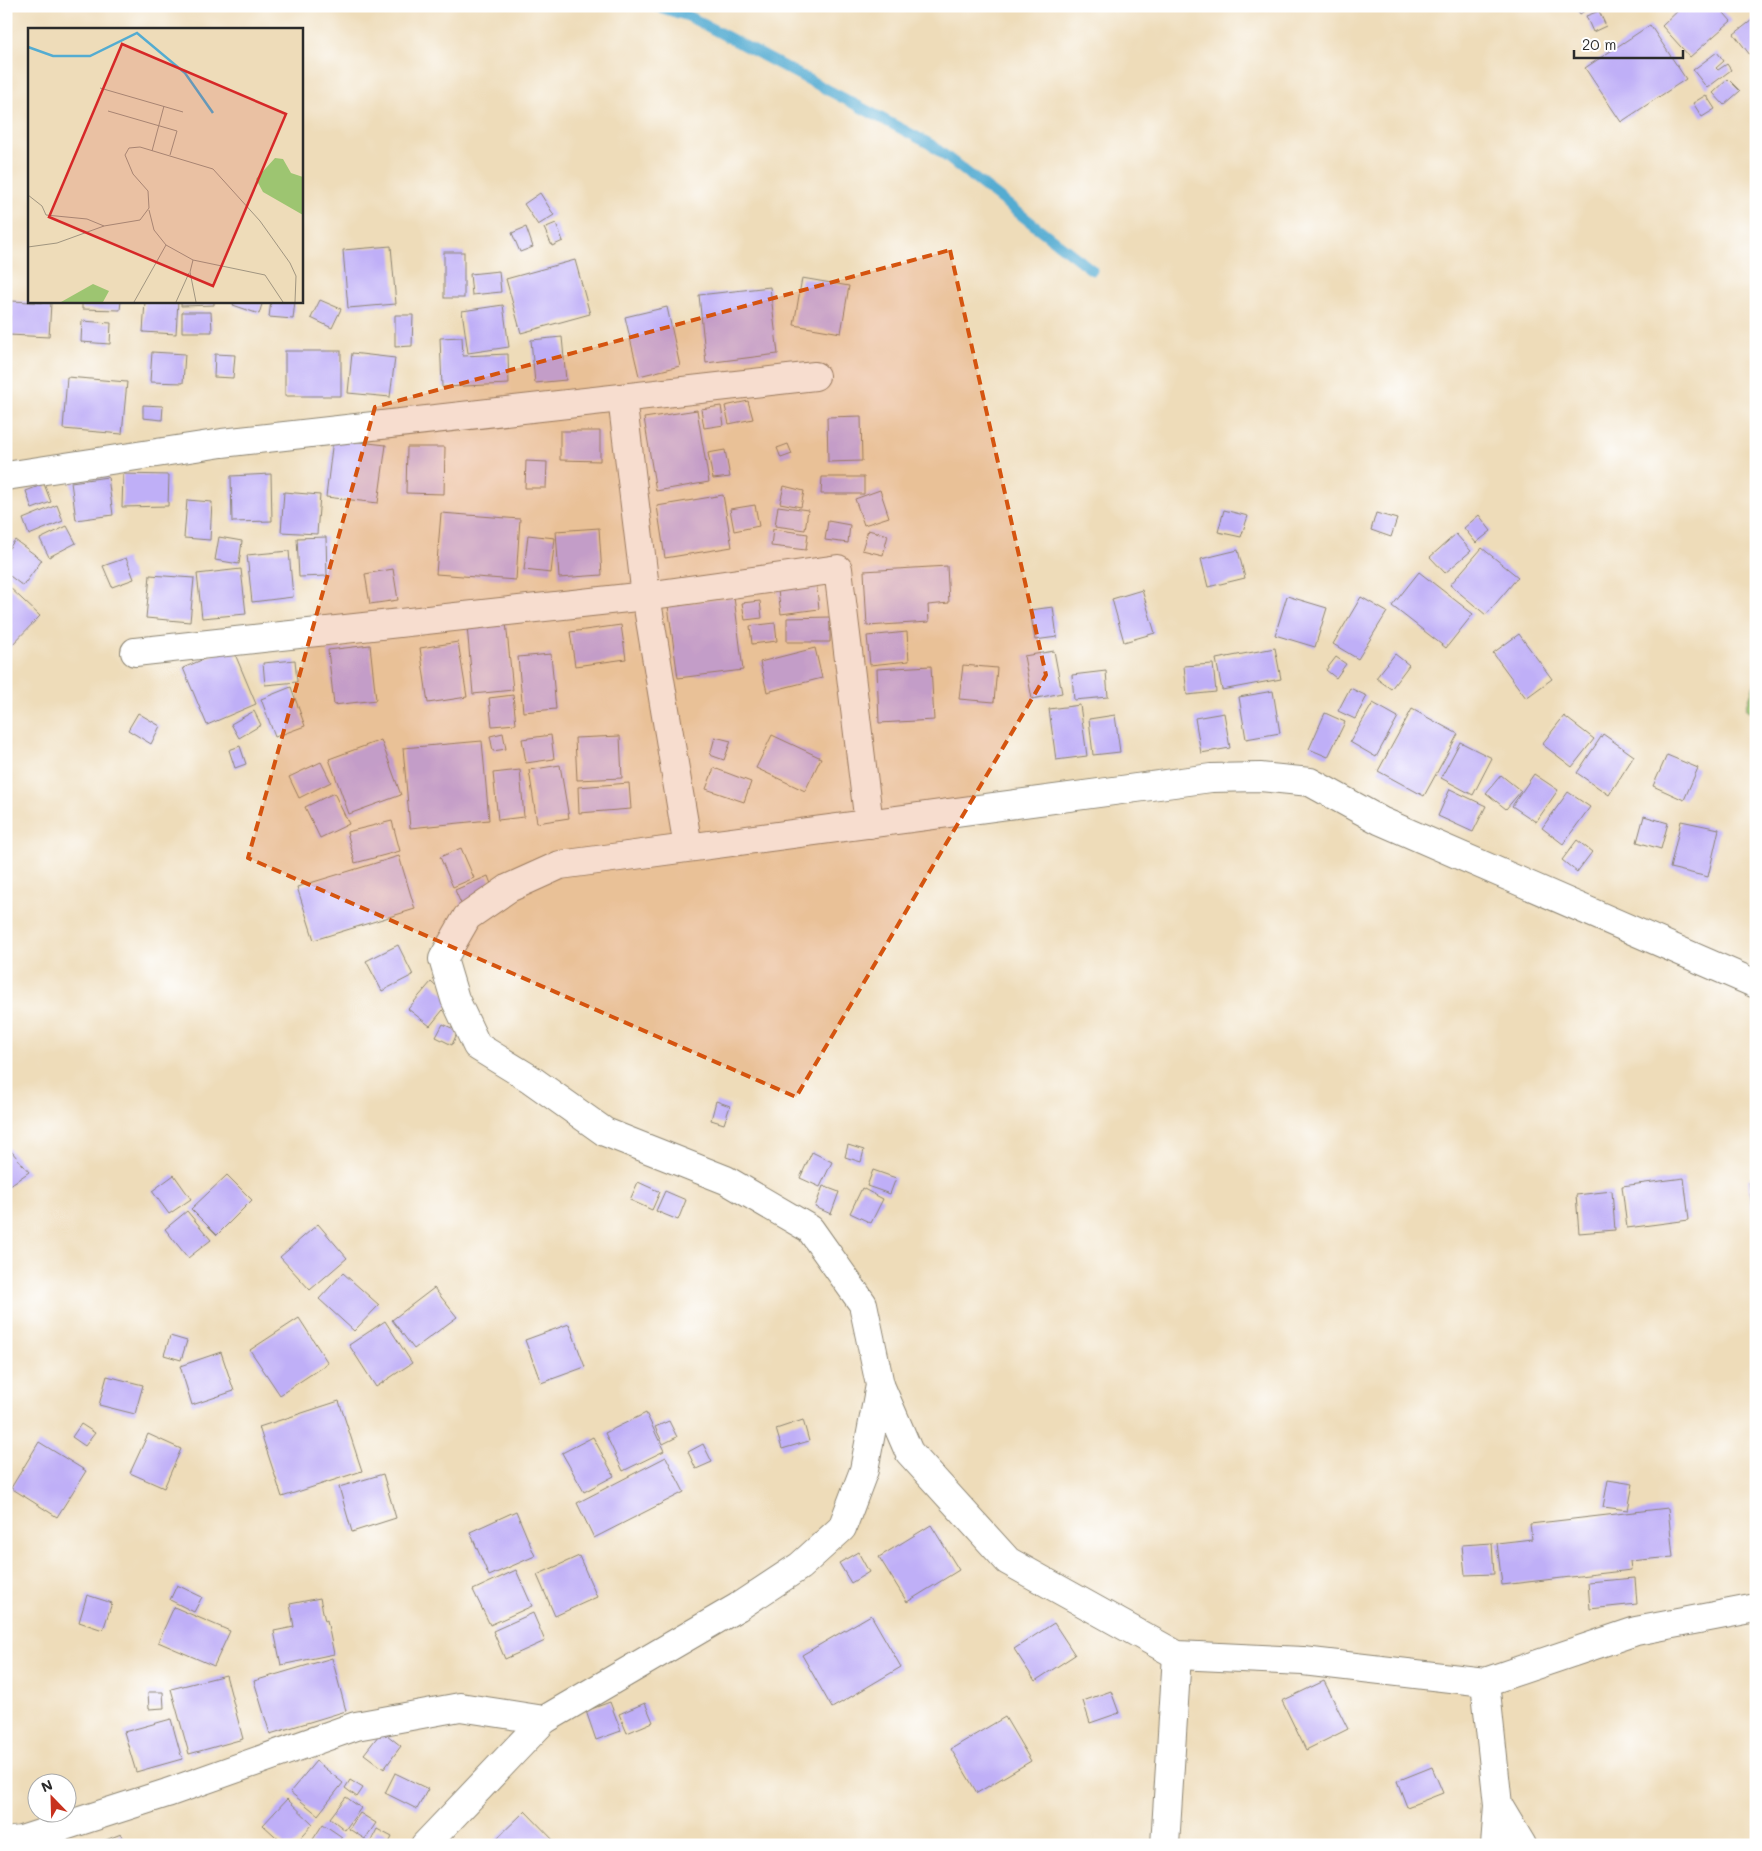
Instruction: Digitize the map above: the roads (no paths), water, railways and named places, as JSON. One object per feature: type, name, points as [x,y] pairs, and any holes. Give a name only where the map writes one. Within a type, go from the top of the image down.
[{"type":"street","points":[[6,476],[222,443],[814,376]]},
{"type":"street","points":[[622,398],[646,596],[688,847]]},
{"type":"street","points":[[135,652],[646,596],[838,569],[868,824]]},
{"type":"street","points":[[1756,984],[1381,821],[1310,782],[1260,777],[1211,778],[688,847],[560,866],[509,888],[467,917],[443,958],[455,999],[477,1046],[529,1078],[605,1132],[726,1180],[810,1228],[863,1304],[880,1385],[909,1452],[1008,1561],[1177,1655],[1303,1661],[1485,1682],[1636,1631],[1756,1608]]},
{"type":"street","points":[[425,1845],[544,1720],[738,1606],[800,1566],[842,1528],[864,1470],[880,1385]]},
{"type":"street","points":[[1165,1845],[1177,1655]]},
{"type":"street","points":[[1485,1682],[1498,1805],[1495,1845]]},
{"type":"street","points":[[6,1842],[21,1840],[167,1793],[356,1726],[460,1707],[544,1720]]},
{"type":"street","points":[[1498,1805],[1522,1845]]},
{"type":"waterway","points":[[656,6],[688,16],[930,144],[1092,270]]}]
